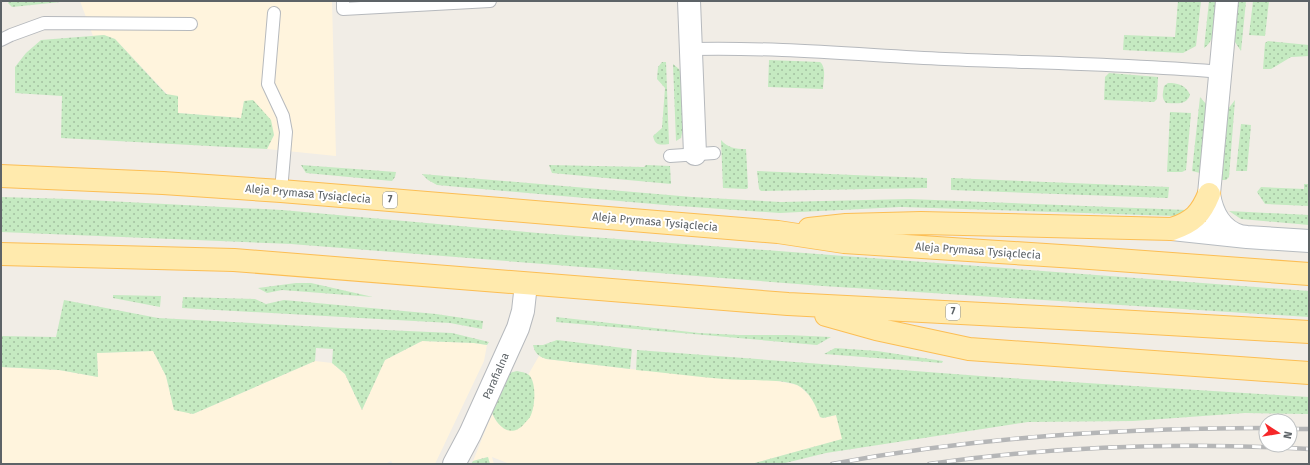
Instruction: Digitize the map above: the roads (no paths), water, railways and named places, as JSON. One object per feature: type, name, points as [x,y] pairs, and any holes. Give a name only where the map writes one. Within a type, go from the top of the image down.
[{"type":"main road","name":"Aleja Prymasa Tysiąclecia","points":[[1,176],[163,183],[281,191],[778,232],[844,242],[1309,274]]},
{"type":"main road","points":[[778,232],[846,225],[921,223],[1172,229],[1191,221],[1205,205],[1209,194]]},
{"type":"main road","name":"7","points":[[1,254],[234,260],[788,304],[1309,332]]},
{"type":"main road","points":[[788,304],[876,329],[970,349],[1309,373]]},
{"type":"street","points":[[689,1],[691,49],[704,154]]},
{"type":"street","points":[[1227,1],[1209,194],[1215,216],[1222,224],[1229,231],[1247,237]]},
{"type":"street","points":[[1172,229],[1309,242]]},
{"type":"street","name":"Parafialna","points":[[454,464],[473,427],[518,328],[523,311],[526,284]]},
{"type":"lane","points":[[343,1],[343,9],[490,1]]},
{"type":"lane","points":[[274,13],[268,84],[283,116],[286,132],[281,191]]},
{"type":"lane","points":[[1,40],[11,34],[44,23],[191,24]]},
{"type":"lane","points":[[691,49],[809,52],[1161,67],[1221,72]]},
{"type":"lane","points":[[670,156],[704,154]]},
{"type":"railway","points":[[832,464],[940,447],[1048,436],[1102,432],[1211,428],[1258,428]]},
{"type":"railway","points":[[1298,429],[1309,429]]},
{"type":"railway","points":[[929,464],[1024,453],[1119,447],[1214,446],[1309,449]]}]
